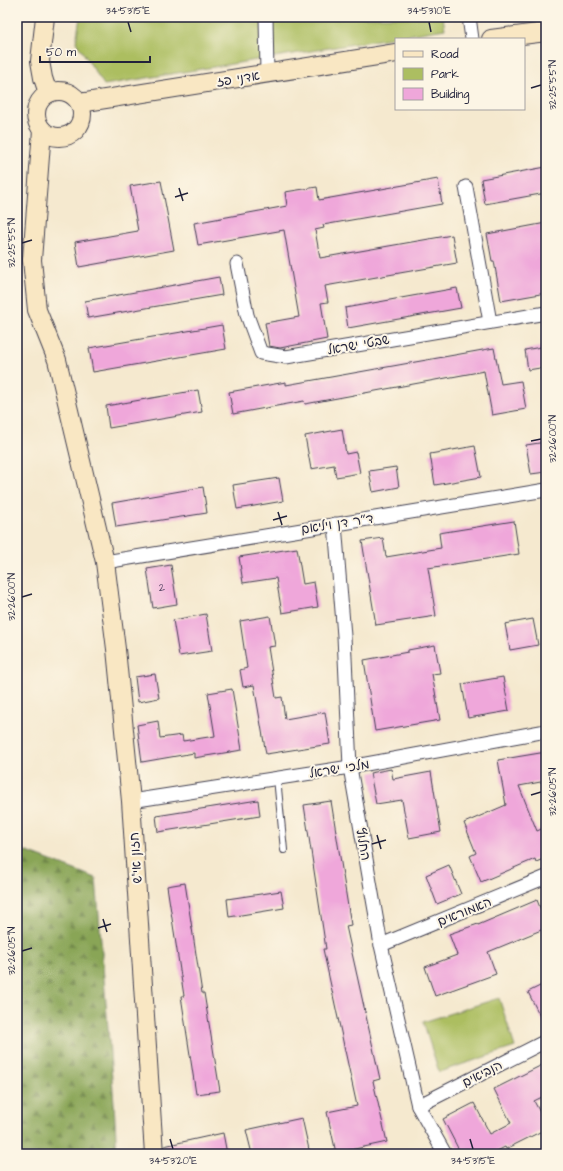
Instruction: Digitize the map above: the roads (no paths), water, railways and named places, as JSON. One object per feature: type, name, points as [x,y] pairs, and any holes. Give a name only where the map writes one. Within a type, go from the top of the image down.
[{"type":"street","points":[[266,17],[267,74]]},
{"type":"street","points":[[469,17],[472,38]]},
{"type":"street","points":[[46,20],[40,61],[43,78],[48,93]]},
{"type":"street","points":[[499,38],[546,32]]},
{"type":"street","name":"אדני פז","points":[[80,103],[395,53]]},
{"type":"street","points":[[56,91],[68,92],[75,96],[80,103],[82,120],[79,127],[73,133],[58,137],[48,135],[38,124],[35,116],[37,105],[48,93],[56,91]]},
{"type":"street","name":"חזון אי\"ש","points":[[42,130],[32,260],[37,310],[57,360],[105,562],[116,649],[131,801],[154,1154]]},
{"type":"street","points":[[466,187],[490,322]]},
{"type":"street","name":"שבטי ישראל","points":[[237,264],[247,315],[261,353],[286,357],[546,313]]},
{"type":"street","name":"ד״ר דן ויליאם","points":[[105,562],[546,490]]},
{"type":"street","name":"החלוץ","points":[[335,524],[344,636],[350,767],[381,945],[418,1106],[445,1154]]},
{"type":"street","name":"מלכי ישראל","points":[[131,801],[350,767],[546,731]]},
{"type":"street","name":"האמוראים","points":[[381,945],[546,877]]},
{"type":"street","name":"הנביאים","points":[[418,1106],[546,1041]]},
{"type":"lane","points":[[277,778],[284,850]]}]
